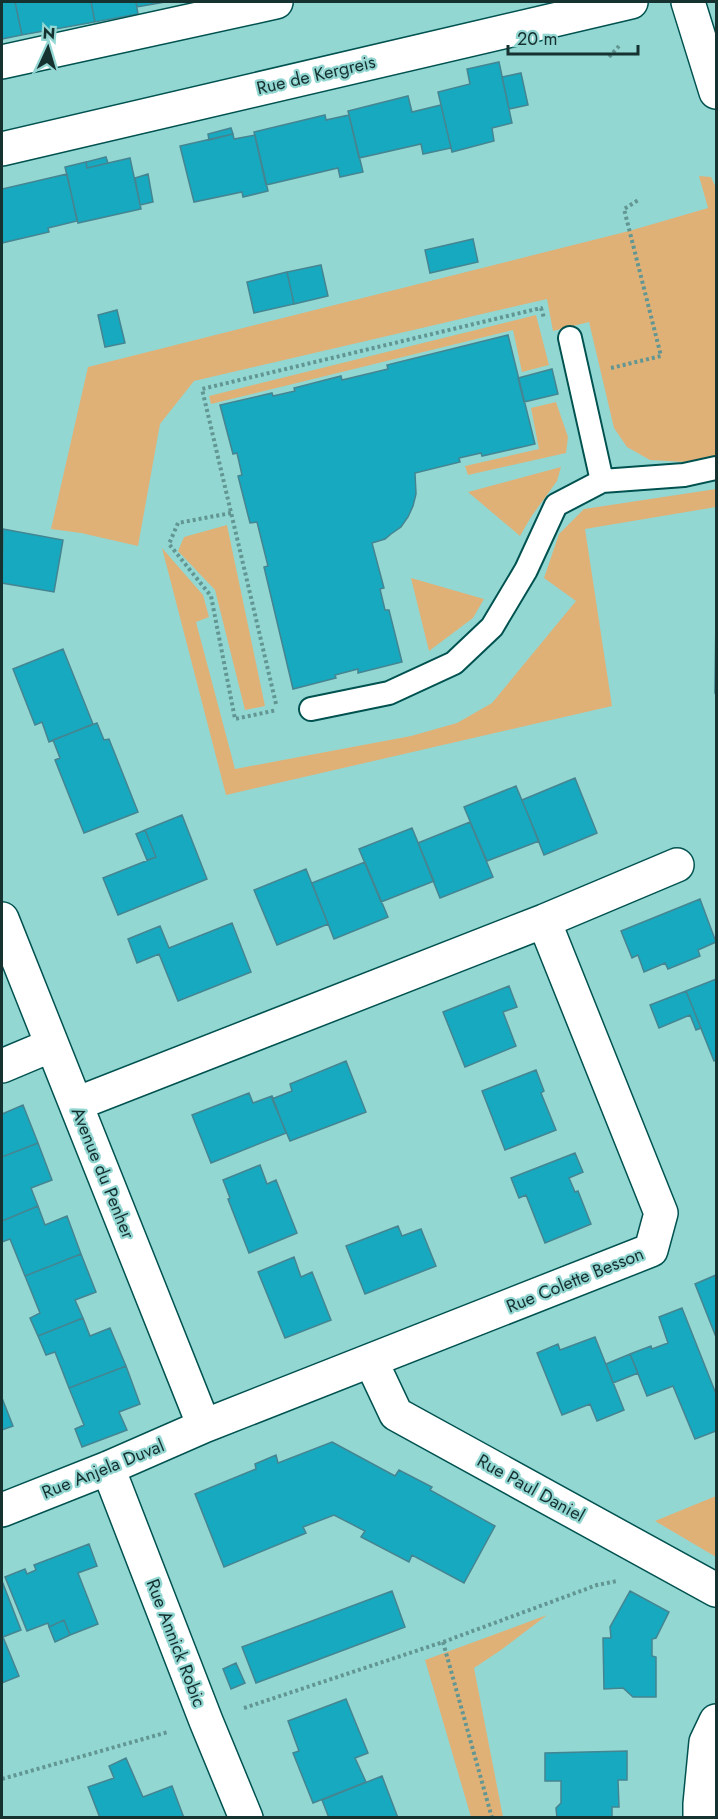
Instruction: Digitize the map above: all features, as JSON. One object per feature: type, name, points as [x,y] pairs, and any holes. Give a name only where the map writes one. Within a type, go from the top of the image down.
[{"type":"street","points":[[2,62],[276,2]]},
{"type":"street","name":"Rue de Kergreis","points":[[2,149],[631,2]]},
{"type":"street","points":[[688,2],[717,92]]},
{"type":"street","points":[[76,1104],[544,921],[676,865]]},
{"type":"street","name":"Avenue du Penher","points":[[2,919],[204,1426]]},
{"type":"street","name":"Rue Colette Besson","points":[[204,1426],[651,1250],[661,1213],[544,921]]},
{"type":"street","points":[[2,1066],[52,1045]]},
{"type":"street","name":"Rue Paul Daniel","points":[[371,1361],[396,1414],[717,1590]]},
{"type":"street","name":"Rue Anjela Duval","points":[[2,1510],[108,1468],[204,1426]]},
{"type":"street","name":"Rue Annick Robic","points":[[108,1468],[246,1818]]},
{"type":"street","points":[[700,1818],[706,1742],[717,1721]]},
{"type":"lane","points":[[570,338],[602,481]]},
{"type":"lane","points":[[310,709],[389,693],[454,663],[492,627],[526,570],[556,505],[602,481],[684,475],[717,468]]},
{"type":"path","points":[[578,377],[662,356],[624,209],[640,199]]},
{"type":"path","points":[[277,710],[202,389],[541,308],[549,341],[570,338]]},
{"type":"path","points":[[231,513],[178,524],[169,544],[211,596],[235,719],[277,710],[310,709]]},
{"type":"path","points":[[2,1779],[206,1721],[443,1642],[597,1585],[620,1581],[639,1547]]},
{"type":"path","points":[[443,1642],[492,1818]]},
{"type":"shaded area","points":[[699,176],[711,177],[716,188],[716,456],[686,462],[650,460],[627,447],[614,428],[589,322],[553,331],[547,299],[194,381],[160,424],[138,546],[81,533],[51,529],[88,367],[629,231],[708,208]]},
{"type":"shaded area","points":[[536,315],[549,365],[522,372],[513,330],[211,404],[209,396]]},
{"type":"shaded area","points":[[556,402],[568,437],[566,453],[468,475],[465,466],[539,449],[531,408]]},
{"type":"shaded area","points":[[561,467],[557,481],[520,536],[468,492]]},
{"type":"shaded area","points":[[716,489],[716,507],[585,529],[612,706],[226,795],[162,548],[203,595],[209,617],[196,622],[235,769],[411,736],[457,723],[492,703],[576,601],[544,578],[559,534],[584,509]]},
{"type":"shaded area","points":[[227,525],[265,706],[245,710],[215,590],[178,551],[184,537]]},
{"type":"shaded area","points":[[411,578],[484,599],[473,618],[429,651]]},
{"type":"shaded area","points":[[716,1496],[716,1557],[655,1521]]},
{"type":"shaded area","points":[[547,1615],[474,1668],[503,1817],[471,1817],[425,1660]]},
{"type":"building","points":[[2,2],[15,2],[22,35],[2,39]]},
{"type":"building","points":[[15,2],[91,2],[95,22],[22,35]]},
{"type":"building","points":[[91,2],[136,2],[138,14],[95,22]]},
{"type":"building","points":[[136,2],[165,2],[137,7]]},
{"type":"building","points":[[499,62],[512,123],[492,128],[494,141],[452,152],[438,92],[470,84],[467,69]]},
{"type":"building","points":[[521,73],[528,105],[509,109],[502,77]]},
{"type":"building","points":[[408,96],[412,112],[441,105],[451,148],[423,154],[421,144],[359,158],[348,111]]},
{"type":"building","points":[[325,115],[326,120],[349,115],[363,172],[340,177],[338,168],[266,185],[254,132]]},
{"type":"building","points":[[231,128],[233,134],[209,140],[208,134]]},
{"type":"building","points":[[233,134],[234,139],[255,135],[268,191],[243,197],[242,192],[194,202],[180,146]]},
{"type":"building","points":[[106,157],[108,163],[87,168],[86,162]]},
{"type":"building","points":[[130,158],[141,209],[78,223],[65,167],[86,162],[87,168]]},
{"type":"building","points":[[67,174],[77,221],[48,228],[49,232],[2,243],[2,189]]},
{"type":"building","points":[[148,174],[153,202],[140,205],[135,178]]},
{"type":"building","points":[[473,239],[478,262],[430,273],[425,250]]},
{"type":"building","points":[[321,265],[328,296],[294,304],[287,272]]},
{"type":"building","points":[[287,272],[294,304],[254,313],[247,282]]},
{"type":"building","points":[[117,310],[125,343],[105,347],[98,315]]},
{"type":"building","points":[[508,335],[535,444],[482,456],[481,453],[459,458],[460,462],[415,473],[416,494],[408,517],[401,527],[385,539],[372,543],[384,588],[380,589],[385,610],[389,610],[402,662],[358,673],[358,669],[335,675],[336,678],[293,689],[264,567],[268,566],[257,522],[250,523],[238,476],[242,475],[237,453],[233,454],[220,405],[272,393],[273,396],[295,391],[294,388],[341,376],[342,380],[388,369],[387,365]]},
{"type":"building","points":[[552,369],[558,394],[524,402],[518,378]]},
{"type":"building","points":[[3,529],[63,540],[54,592],[2,583]]},
{"type":"building","points":[[716,613],[716,693],[715,693]]},
{"type":"building","points":[[63,649],[93,724],[49,742],[42,722],[35,725],[13,669]]},
{"type":"building","points":[[97,723],[104,740],[109,739],[138,812],[84,833],[55,760],[60,758],[53,740]]},
{"type":"building","points":[[575,778],[597,833],[544,855],[522,800]]},
{"type":"building","points":[[516,786],[539,841],[487,861],[464,807]]},
{"type":"building","points":[[182,815],[207,879],[118,915],[103,878],[156,857],[145,830]]},
{"type":"building","points":[[470,822],[493,877],[440,898],[418,843]]},
{"type":"building","points":[[412,828],[434,881],[381,902],[359,849]]},
{"type":"building","points":[[145,830],[156,857],[147,860],[136,834]]},
{"type":"building","points":[[365,862],[388,917],[334,939],[312,883]]},
{"type":"building","points":[[306,869],[328,924],[277,945],[254,890]]},
{"type":"building","points":[[700,899],[716,942],[698,950],[700,956],[668,969],[665,963],[644,972],[638,955],[632,958],[621,931]]},
{"type":"building","points":[[232,923],[251,972],[178,1001],[159,954],[137,963],[128,939],[160,926],[169,948]]},
{"type":"building","points":[[716,979],[716,1060],[714,1061],[686,991]]},
{"type":"building","points":[[509,986],[517,1007],[503,1012],[516,1046],[465,1067],[443,1012]]},
{"type":"building","points":[[686,991],[701,1028],[696,1030],[690,1015],[659,1028],[650,1005]]},
{"type":"building","points":[[346,1061],[366,1112],[290,1141],[272,1099],[292,1091],[290,1084]]},
{"type":"building","points":[[536,1070],[544,1091],[541,1093],[556,1130],[505,1150],[482,1091]]},
{"type":"building","points":[[249,1093],[253,1103],[272,1096],[286,1133],[211,1163],[192,1115]]},
{"type":"building","points":[[23,1105],[38,1143],[2,1157],[2,1114]]},
{"type":"building","points":[[38,1143],[52,1180],[31,1188],[38,1206],[2,1221],[2,1157]]},
{"type":"building","points":[[575,1153],[583,1172],[569,1178],[575,1192],[578,1191],[591,1224],[545,1243],[526,1195],[519,1198],[511,1178]]},
{"type":"building","points":[[260,1165],[267,1184],[276,1180],[297,1233],[249,1253],[223,1180]]},
{"type":"building","points":[[38,1206],[45,1225],[67,1216],[81,1254],[25,1276],[10,1239],[2,1242],[2,1221]]},
{"type":"building","points":[[398,1226],[402,1236],[421,1229],[436,1266],[365,1294],[346,1246]]},
{"type":"building","points":[[81,1254],[96,1292],[75,1300],[83,1318],[38,1336],[30,1318],[40,1313],[25,1276]]},
{"type":"building","points":[[294,1257],[301,1277],[312,1272],[331,1320],[285,1338],[258,1272]]},
{"type":"building","points":[[716,1275],[716,1337],[695,1284]]},
{"type":"building","points":[[682,1308],[716,1394],[716,1431],[695,1439],[673,1386],[647,1396],[630,1354],[651,1346],[652,1349],[668,1343],[659,1317]]},
{"type":"building","points":[[83,1318],[90,1336],[110,1328],[126,1366],[69,1388],[55,1352],[46,1355],[38,1336]]},
{"type":"building","points":[[595,1337],[624,1410],[597,1421],[590,1404],[562,1415],[537,1353],[558,1344],[560,1350]]},
{"type":"building","points":[[630,1354],[638,1373],[613,1383],[606,1364]]},
{"type":"building","points":[[126,1366],[140,1404],[119,1412],[127,1430],[82,1447],[75,1429],[84,1425],[69,1388]]},
{"type":"building","points":[[2,1398],[13,1426],[2,1430]]},
{"type":"building","points":[[332,1442],[395,1476],[399,1470],[432,1487],[430,1490],[495,1526],[464,1583],[412,1555],[409,1562],[361,1537],[365,1531],[334,1515],[303,1527],[306,1533],[224,1567],[195,1494],[256,1469],[255,1464],[276,1455],[278,1463]]},
{"type":"building","points":[[89,1544],[97,1566],[78,1573],[98,1624],[70,1635],[64,1620],[49,1627],[48,1623],[27,1631],[5,1577],[25,1569],[27,1574],[36,1570],[34,1565]]},
{"type":"building","points":[[2,1581],[21,1630],[3,1637],[19,1676],[2,1683]]},
{"type":"building","points":[[392,1591],[405,1627],[256,1683],[242,1647]]},
{"type":"building","points":[[630,1591],[669,1612],[656,1638],[652,1639],[652,1656],[656,1657],[656,1697],[633,1697],[623,1688],[604,1689],[603,1638],[611,1638],[610,1627]]},
{"type":"building","points":[[64,1620],[70,1635],[55,1642],[49,1627]]},
{"type":"building","points":[[236,1663],[245,1683],[231,1689],[223,1669]]},
{"type":"building","points":[[346,1699],[368,1753],[355,1758],[366,1782],[313,1803],[293,1753],[299,1751],[288,1721]]},
{"type":"building","points":[[627,1751],[627,1780],[618,1780],[619,1807],[612,1807],[612,1818],[557,1818],[556,1808],[561,1803],[561,1781],[545,1781],[545,1753]]},
{"type":"building","points":[[126,1758],[143,1797],[172,1786],[184,1818],[100,1818],[88,1787],[114,1778],[109,1766]]},
{"type":"building","points":[[382,1776],[398,1818],[329,1818],[322,1800]]}]
